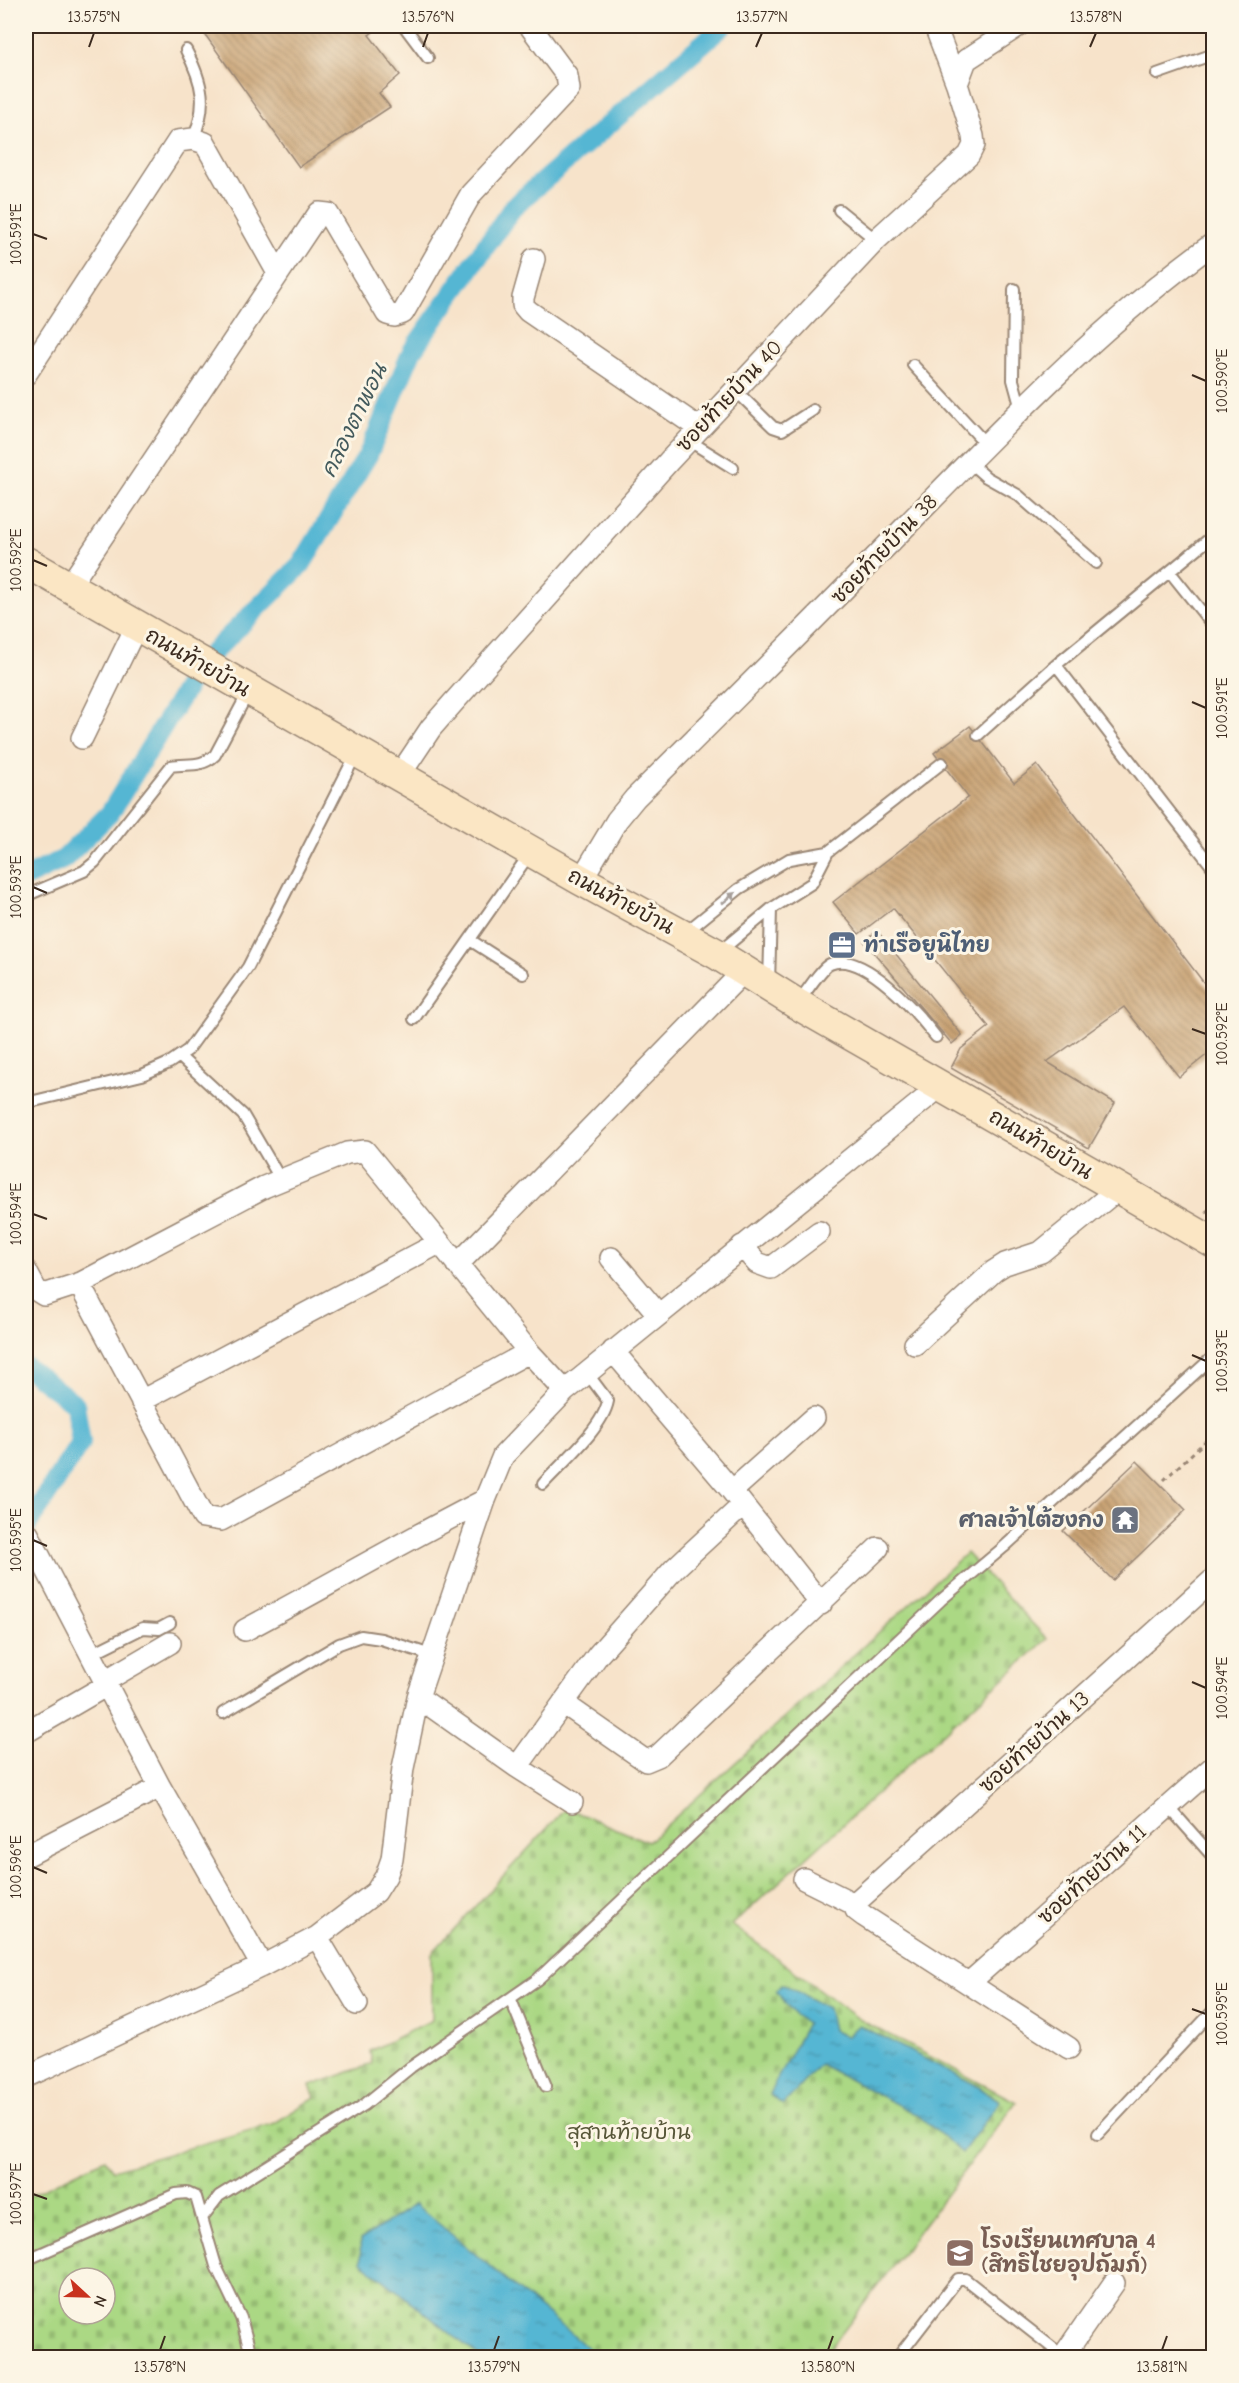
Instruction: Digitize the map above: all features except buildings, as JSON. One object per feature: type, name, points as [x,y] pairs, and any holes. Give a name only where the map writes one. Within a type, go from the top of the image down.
[{"type":"street","points":[[68,588],[319,213],[324,212],[387,314],[394,316],[403,313],[471,194],[569,89],[567,76],[530,26]]},
{"type":"street","name":"ซอยท้ายบ้าน 40","points":[[399,776],[431,728],[694,434],[876,240],[969,155],[974,145],[957,84],[935,26]]},
{"type":"street","points":[[957,84],[966,60],[1018,26]]},
{"type":"street","points":[[26,374],[178,141],[193,139],[205,143],[278,273]]},
{"type":"street","name":"ซอยท้ายบ้าน 38","points":[[580,880],[617,820],[635,798],[1052,377],[1157,284],[1211,249]]},
{"type":"street","points":[[534,259],[523,298],[523,305],[528,311],[694,434]]},
{"type":"street","name":"ถนนท้ายบ้าน","points":[[26,562],[580,880],[683,934],[797,1004],[942,1085],[1117,1190],[1214,1244]]},
{"type":"street","points":[[82,738],[136,627]]},
{"type":"street","points":[[457,1265],[744,971]]},
{"type":"street","points":[[26,2077],[262,1966],[317,1937],[376,1892],[386,1876],[392,1859],[403,1768],[418,1697],[502,1456],[565,1391],[612,1351],[942,1085]]},
{"type":"street","points":[[26,1271],[36,1290],[44,1295],[81,1283],[282,1180],[347,1153],[365,1151],[529,1352],[565,1391]]},
{"type":"street","points":[[915,1344],[994,1271],[1005,1264],[1041,1252],[1117,1190]]},
{"type":"street","points":[[742,1246],[758,1263],[771,1268],[819,1232]]},
{"type":"street","points":[[141,1401],[439,1243]]},
{"type":"street","points":[[611,1258],[658,1314]]},
{"type":"street","points":[[81,1283],[85,1295],[203,1517],[221,1520],[529,1352]]},
{"type":"street","points":[[612,1351],[738,1498],[821,1604]]},
{"type":"street","points":[[517,1767],[598,1655],[738,1498],[814,1418]]},
{"type":"street","points":[[245,1630],[365,1566],[406,1540],[485,1500]]},
{"type":"street","points":[[28,1534],[160,1787],[262,1966]]},
{"type":"street","points":[[563,1703],[646,1761],[658,1756],[878,1548]]},
{"type":"street","name":"ซอยท้ายบ้าน 13","points":[[854,1904],[1214,1579]]},
{"type":"street","points":[[26,1732],[106,1683],[170,1633]]},
{"type":"street","points":[[418,1697],[517,1767],[572,1802]]},
{"type":"street","name":"ซอยท้ายบ้าน 11","points":[[970,1982],[1168,1806],[1212,1770]]},
{"type":"street","points":[[26,1857],[160,1787]]},
{"type":"street","points":[[804,1880],[854,1904],[856,1910],[864,1916],[970,1982],[1069,2048]]},
{"type":"street","points":[[317,1937],[357,2004]]},
{"type":"street","points":[[1067,2356],[1114,2283]]},
{"type":"lane","points":[[404,26],[428,58]]},
{"type":"lane","points":[[186,50],[196,69],[203,100],[201,120],[193,139]]},
{"type":"lane","points":[[1157,74],[1214,54]]},
{"type":"lane","points":[[839,210],[876,240]]},
{"type":"lane","points":[[1014,289],[1013,380],[1021,409]]},
{"type":"lane","points":[[913,365],[986,444]]},
{"type":"lane","points":[[735,390],[772,427],[782,430],[813,410]]},
{"type":"lane","points":[[694,434],[733,468]]},
{"type":"lane","points":[[969,462],[986,477],[1018,495],[1096,563]]},
{"type":"lane","points":[[978,735],[1056,665],[1214,535]]},
{"type":"lane","points":[[1170,572],[1214,627]]},
{"type":"lane","points":[[1056,665],[1214,868]]},
{"type":"lane","points":[[30,894],[84,870],[95,862],[171,766],[197,765],[208,762],[215,755],[239,685]]},
{"type":"lane","points":[[26,1103],[142,1075],[188,1050],[248,967],[357,752]]},
{"type":"lane","points":[[717,954],[771,909],[812,883],[828,852],[942,763]]},
{"type":"lane","points":[[414,1019],[531,851]]},
{"type":"lane","points":[[683,934],[739,889],[789,859],[828,852]]},
{"type":"lane","points":[[769,986],[771,909]]},
{"type":"lane","points":[[470,940],[523,974]]},
{"type":"lane","points":[[797,1004],[828,964],[842,961],[854,963],[887,986],[916,1012],[936,1037]]},
{"type":"lane","points":[[179,1056],[243,1115],[282,1180]]},
{"type":"lane","points":[[202,2218],[219,2196],[355,2111],[411,2067],[511,2000],[538,1979],[941,1600],[1004,1547],[1214,1356]]},
{"type":"lane","points":[[543,1484],[599,1422],[607,1409],[608,1401],[587,1373]]},
{"type":"lane","points":[[91,1654],[143,1628],[159,1629],[170,1633]]},
{"type":"lane","points":[[223,1713],[339,1644],[361,1636],[381,1639],[431,1655]]},
{"type":"lane","points":[[1168,1806],[1214,1858]]},
{"type":"lane","points":[[511,2000],[546,2086]]},
{"type":"lane","points":[[1098,2134],[1214,2010]]},
{"type":"lane","points":[[26,2260],[176,2194],[187,2193],[196,2197],[216,2266],[241,2318],[251,2358]]},
{"type":"lane","points":[[897,2358],[958,2279],[965,2279],[1067,2356]]},
{"type":"lane","points":[[239,2358],[244,2355],[251,2358]]},
{"type":"path","points":[[1164,1480],[1214,1433]]},
{"type":"green space","name":"สุสานท้ายบ้าน","points":[[966,1553],[1047,1639],[732,1925],[859,2019],[1016,2102],[824,2357],[26,2358],[26,2197],[105,2159],[113,2170],[275,2123],[315,2097],[310,2086],[372,2064],[370,2051],[432,2020],[432,1953],[566,1808],[648,1842]]},
{"type":"water","points":[[783,1984],[828,2008],[833,2030],[846,2037],[859,2025],[974,2084],[1000,2101],[962,2153],[919,2116],[820,2064],[783,2105],[769,2094],[807,2023],[795,2015],[776,1991]]},
{"type":"water","points":[[415,2204],[599,2357],[480,2357],[361,2262],[360,2240]]},
{"type":"waterway","name":"คลองตาพอน","points":[[26,877],[64,859],[110,813],[201,664],[301,565],[368,455],[412,351],[514,206],[723,26]]},
{"type":"waterway","points":[[26,1367],[75,1404],[81,1442],[26,1527]]},
{"type":"place","name":"ท่าเรือยูนิไทย","points":[[842,945]]},
{"type":"place","name":"ศาลเจ้าไต้ฮงกง","points":[[1125,1520]]},
{"type":"place","name":"โรงเรียนเทศบาล 4 (สิทธิไชยอุปถัมภ์)","points":[[960,2253]]}]
